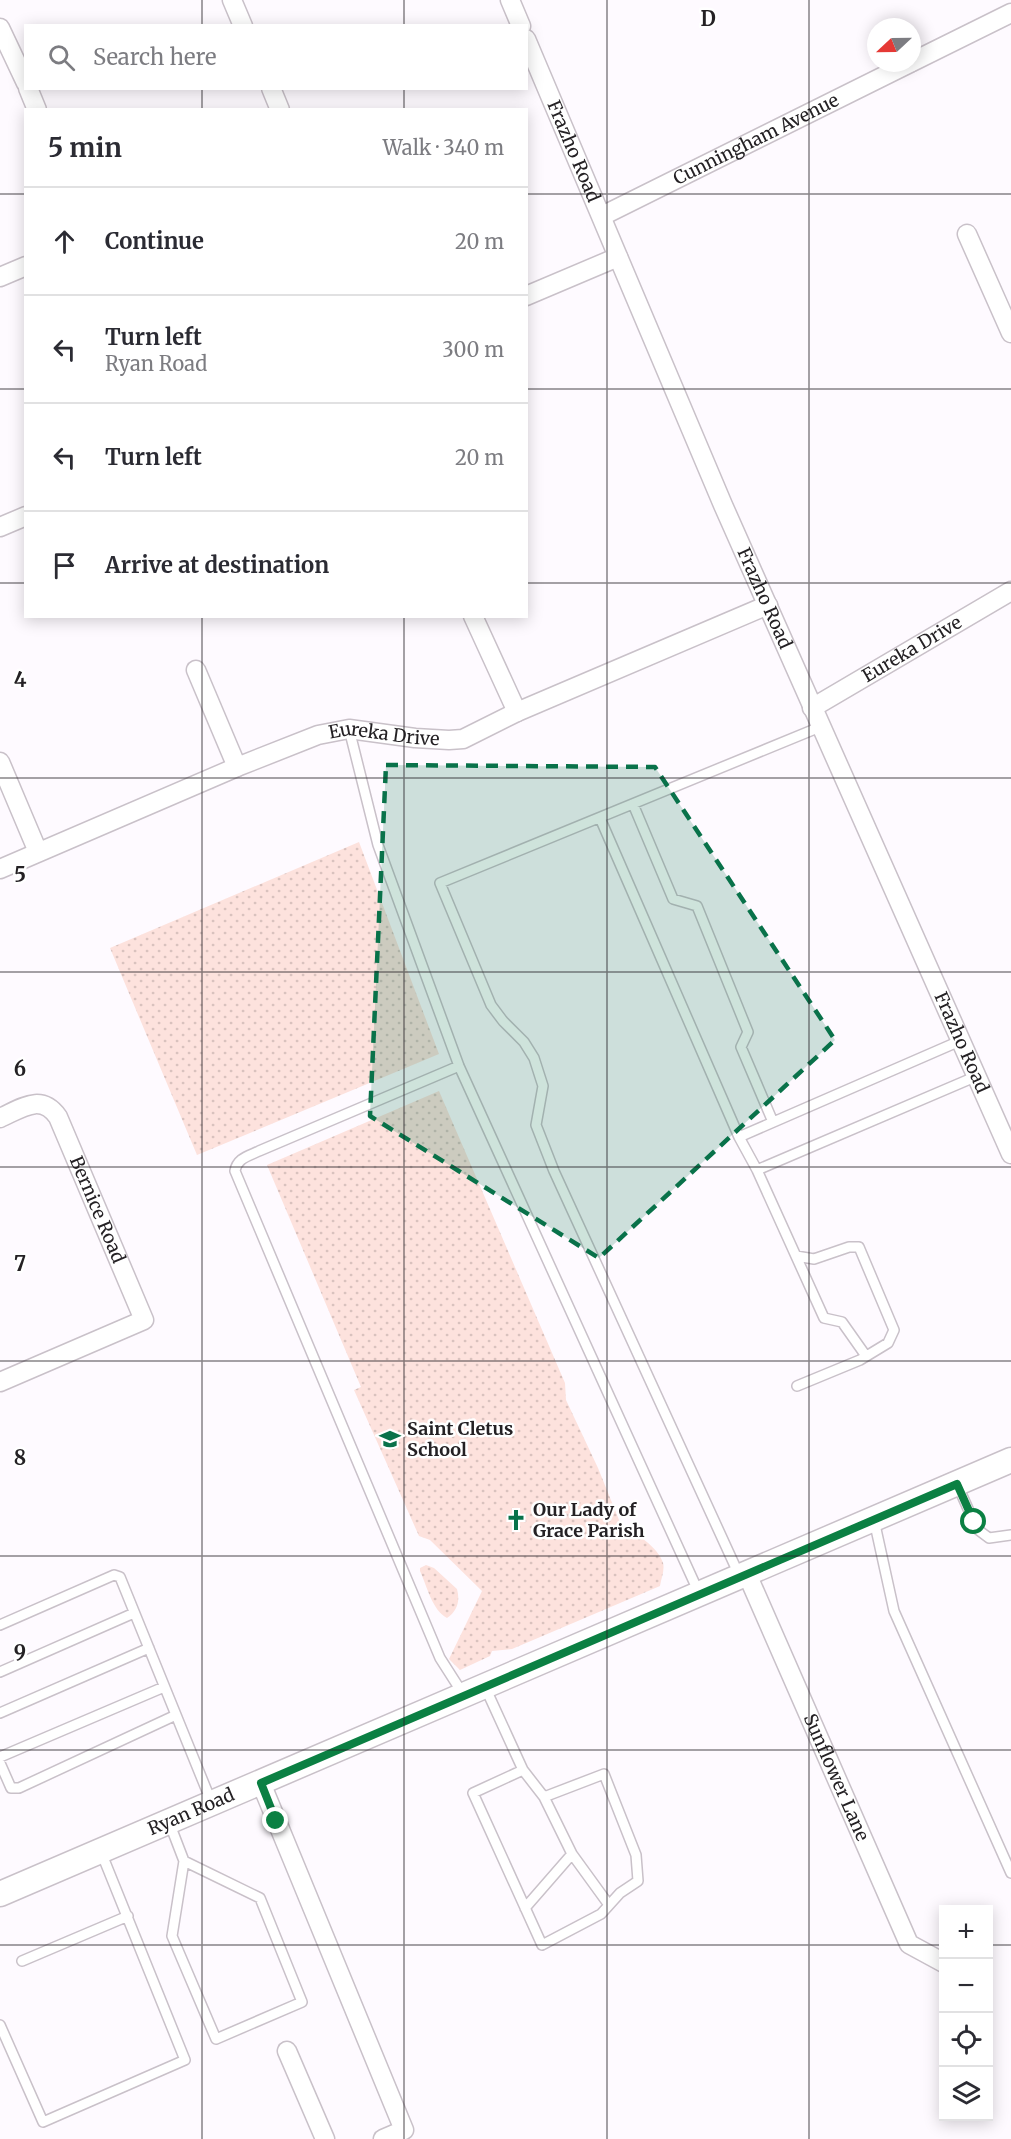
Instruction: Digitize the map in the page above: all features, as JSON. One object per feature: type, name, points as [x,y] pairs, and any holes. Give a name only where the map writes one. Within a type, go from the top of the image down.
[{"type":"main road","name":"Ryan Road","points":[[0,1894],[1011,1460]]},
{"type":"street","points":[[232,0],[242,24]]},
{"type":"street","points":[[510,0],[520,24]]},
{"type":"street","name":"Cunningham Avenue","points":[[921,58],[1011,13]]},
{"type":"street","points":[[0,28],[24,79]]},
{"type":"street","name":"Frazho Road","points":[[528,44],[820,727],[962,1040],[1011,1154]]},
{"type":"street","name":"Cunningham Avenue","points":[[602,216],[893,72]]},
{"type":"street","points":[[29,90],[36,108]]},
{"type":"street","points":[[272,90],[279,108]]},
{"type":"street","points":[[967,234],[1011,333]]},
{"type":"street","points":[[528,295],[618,256]]},
{"type":"street","points":[[0,277],[24,267]]},
{"type":"street","points":[[0,527],[24,517]]},
{"type":"street","name":"Eureka Drive","points":[[812,708],[1011,591]]},
{"type":"street","name":"Eureka Drive","points":[[0,869],[237,767],[318,735],[349,729],[426,738],[463,739],[517,712],[768,605]]},
{"type":"street","points":[[474,618],[517,712]]},
{"type":"street","points":[[196,670],[237,767]]},
{"type":"street","points":[[0,762],[38,852]]},
{"type":"street","name":"Bernice Road","points":[[0,1118],[28,1106],[46,1104],[52,1108],[58,1117],[144,1320],[0,1382]]},
{"type":"street","name":"Sunflower Lane","points":[[744,1575],[909,1944],[939,1960]]},
{"type":"street","points":[[261,1783],[406,2134],[382,2139]]},
{"type":"street","points":[[287,2051],[325,2139]]},
{"type":"lane","points":[[744,1575],[554,1171],[536,1125],[543,1086],[534,1058],[524,1042],[491,1005],[440,883],[820,727]]},
{"type":"lane","points":[[349,729],[381,855],[459,1066],[699,1594]]},
{"type":"lane","points":[[633,804],[673,899],[697,906],[748,1032],[741,1047],[773,1122]]},
{"type":"lane","points":[[600,818],[739,1137],[757,1170],[824,1318],[842,1322],[866,1356]]},
{"type":"lane","points":[[739,1137],[962,1040]]},
{"type":"lane","points":[[459,1066],[250,1155],[236,1165],[235,1171],[440,1658],[475,1691],[524,1770],[544,1797],[572,1854],[609,1905]]},
{"type":"lane","points":[[757,1170],[977,1076]]},
{"type":"lane","points":[[796,1257],[814,1259],[849,1247],[859,1247],[894,1330],[888,1343],[866,1356],[797,1386]]},
{"type":"lane","points":[[957,1484],[977,1529],[989,1538],[1011,1535]]},
{"type":"lane","points":[[874,1520],[894,1611],[1011,1873]]},
{"type":"lane","points":[[0,1625],[114,1575],[120,1577],[212,1804]]},
{"type":"lane","points":[[0,1672],[134,1613]]},
{"type":"lane","points":[[0,1713],[148,1648]]},
{"type":"lane","points":[[0,1756],[164,1687]]},
{"type":"lane","points":[[0,1763],[11,1788],[19,1788],[176,1715]]},
{"type":"lane","points":[[524,1770],[473,1793],[542,1945],[601,1914],[620,1893],[638,1881],[636,1855],[604,1774],[544,1797]]},
{"type":"lane","points":[[169,1822],[184,1861],[172,1936],[216,2039],[302,2002],[260,1898],[184,1861]]},
{"type":"lane","points":[[0,2025],[43,2122],[185,2060],[101,1852]]},
{"type":"lane","points":[[525,1908],[572,1854]]},
{"type":"lane","points":[[22,1961],[128,1916]]},
{"type":"highlighted area","points":[[386,765],[655,767],[835,1040],[599,1258],[370,1116]]},
{"type":"shaded area","points":[[359,842],[439,1054],[197,1155],[110,948]]},
{"type":"shaded area","points":[[439,1091],[565,1383],[566,1400],[598,1468],[621,1525],[651,1546],[661,1557],[663,1566],[660,1586],[512,1649],[492,1651],[490,1656],[460,1670],[449,1659],[482,1591],[430,1540],[419,1536],[354,1390],[361,1387],[267,1165]]},
{"type":"shaded area","points":[[426,1565],[434,1568],[457,1589],[457,1605],[454,1612],[447,1618],[434,1604],[420,1571],[420,1568]]},
{"type":"place","name":"Saint Cletus School","points":[[390,1439]]},
{"type":"place","name":"Our Lady of Grace Parish","points":[[516,1520]]},
{"type":"route","points":[[276,1821],[261,1783],[699,1594],[957,1484],[974,1522]]}]
